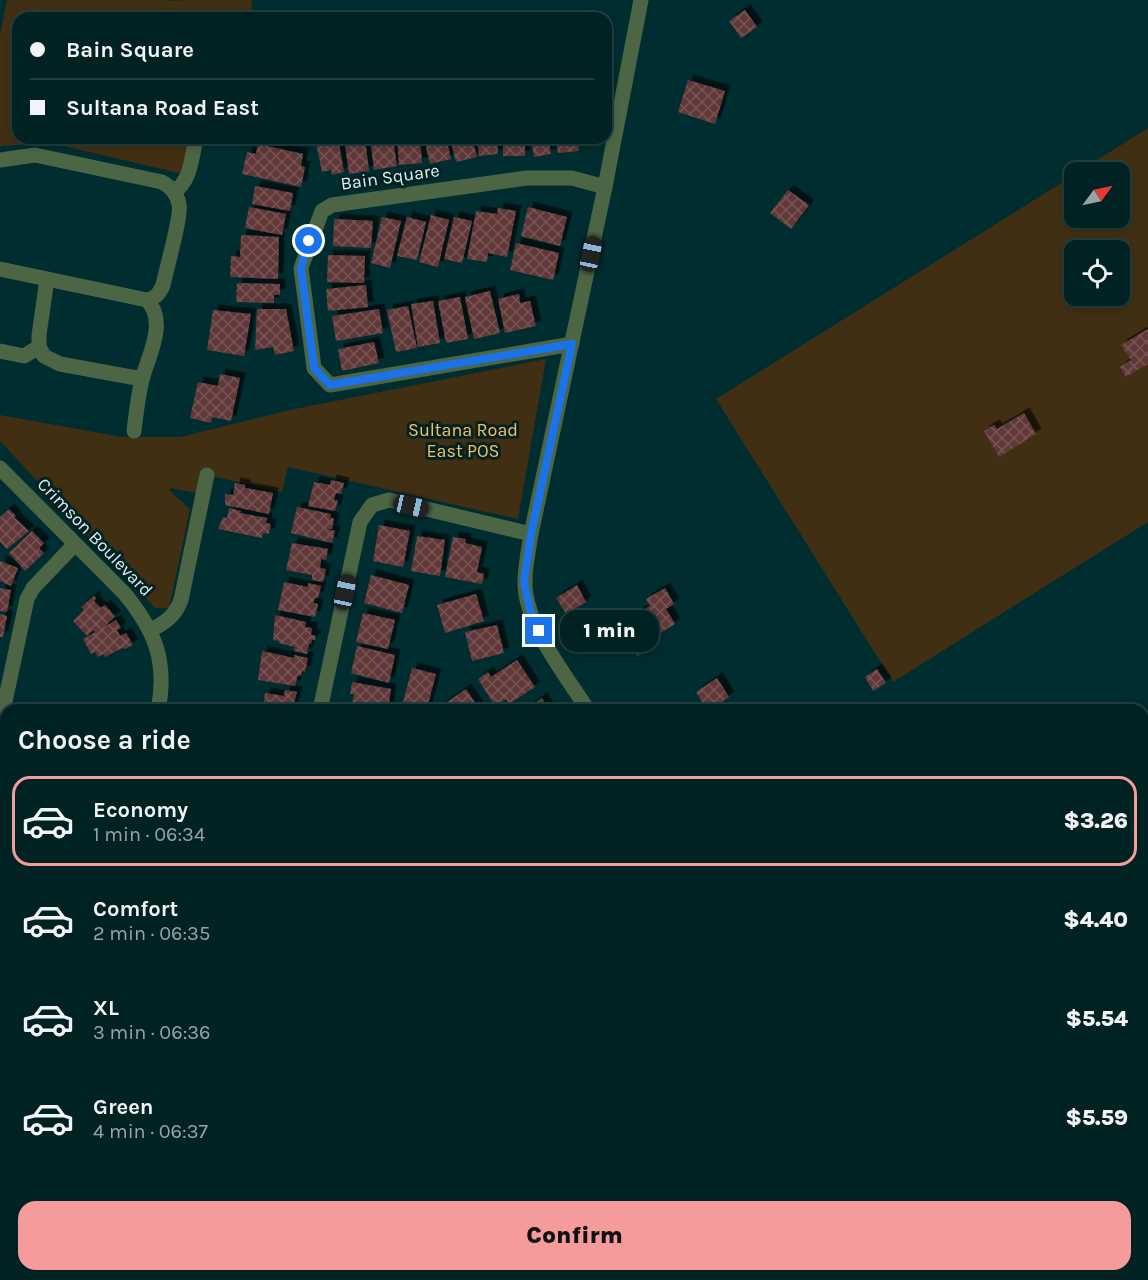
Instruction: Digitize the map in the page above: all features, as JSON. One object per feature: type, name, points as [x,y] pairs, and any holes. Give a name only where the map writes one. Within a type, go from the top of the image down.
[{"type":"street","points":[[584,704],[548,648],[531,614],[524,582],[531,534],[605,186],[641,0]]},
{"type":"street","points":[[174,192],[182,185],[189,171],[195,144]]},
{"type":"street","points":[[0,160],[35,155],[162,183],[174,192],[180,209],[163,285],[157,295],[147,300],[0,269]]},
{"type":"street","name":"Bain Square","points":[[572,344],[330,385],[314,368],[301,268],[322,211],[332,205],[526,178],[572,178],[605,186]]},
{"type":"street","points":[[47,279],[39,347],[44,356],[60,364],[142,379]]},
{"type":"street","points":[[134,431],[142,379],[150,359],[157,322],[154,309],[147,300]]},
{"type":"street","points":[[0,351],[24,356],[39,347]]},
{"type":"street","name":"Crimson Boulevard","points":[[0,468],[142,614],[151,630],[161,666],[159,704]]},
{"type":"street","points":[[151,630],[171,618],[181,600],[207,475]]},
{"type":"street","points":[[321,704],[360,522],[372,505],[389,500],[531,534]]},
{"type":"street","points":[[4,704],[27,599],[33,588],[75,544]]},
{"type":"green space","points":[[7,0],[174,0],[160,2],[252,0],[251,12],[12,12],[12,144],[34,144],[0,146],[0,35]]},
{"type":"green space","points":[[1148,128],[1148,522],[893,682],[716,399],[1064,181],[1064,228],[1130,228],[1130,162],[1094,162]]},
{"type":"green space","points":[[55,144],[195,144],[187,175]]},
{"type":"green space","name":"Sultana Road East POS","points":[[546,359],[518,519],[288,467],[282,492],[207,475],[203,494],[171,488],[169,490],[190,509],[169,608],[155,608],[0,441],[0,415],[122,437],[180,437],[290,410]]},
{"type":"building","points":[[745,10],[757,27],[741,38],[729,21]]},
{"type":"building","points":[[688,80],[725,91],[715,124],[678,112]]},
{"type":"building","points":[[258,144],[303,154],[301,166],[305,167],[301,187],[242,174],[247,152],[256,154]]},
{"type":"building","points":[[316,144],[339,144],[344,172],[332,175],[331,170],[322,172]]},
{"type":"building","points":[[345,144],[366,144],[369,171],[349,174]]},
{"type":"building","points":[[371,144],[394,144],[397,166],[374,170]]},
{"type":"building","points":[[397,144],[420,144],[422,163],[399,165]]},
{"type":"building","points":[[425,144],[447,144],[451,159],[430,164]]},
{"type":"building","points":[[452,144],[474,144],[477,157],[456,162]]},
{"type":"building","points":[[478,144],[497,144],[498,154],[479,156]]},
{"type":"building","points":[[503,144],[525,144],[525,156],[503,156]]},
{"type":"building","points":[[532,144],[549,144],[551,154],[534,157]]},
{"type":"building","points":[[557,144],[578,144],[579,151],[558,153]]},
{"type":"building","points":[[255,186],[293,193],[290,211],[252,204]]},
{"type":"building","points":[[788,190],[809,205],[791,229],[770,213]]},
{"type":"building","points":[[249,207],[286,214],[282,235],[245,228]]},
{"type":"building","points":[[528,207],[567,217],[560,246],[521,236]]},
{"type":"building","points":[[498,208],[516,211],[507,257],[488,253],[487,262],[467,259],[476,211],[497,214]]},
{"type":"building","points":[[431,215],[449,220],[438,267],[419,262]]},
{"type":"building","points":[[382,217],[401,221],[390,268],[371,263]]},
{"type":"building","points":[[407,217],[426,222],[417,260],[397,256]]},
{"type":"building","points":[[454,217],[472,221],[462,263],[444,259]]},
{"type":"building","points":[[334,219],[373,221],[371,248],[333,246]]},
{"type":"building","points":[[241,235],[279,237],[278,279],[230,277],[231,256],[240,257]]},
{"type":"building","points":[[516,243],[559,253],[553,280],[510,270]]},
{"type":"building","points":[[328,255],[365,256],[364,283],[327,282]]},
{"type":"building","points":[[237,283],[280,284],[280,295],[274,295],[274,303],[236,302]]},
{"type":"building","points":[[366,285],[368,307],[328,311],[326,289]]},
{"type":"building","points":[[490,291],[500,333],[474,339],[465,297]]},
{"type":"building","points":[[519,294],[520,303],[530,301],[536,326],[505,333],[498,299]]},
{"type":"building","points":[[460,297],[468,339],[446,343],[438,301]]},
{"type":"building","points":[[433,301],[440,343],[418,347],[411,304]]},
{"type":"building","points":[[408,306],[417,348],[396,352],[387,310]]},
{"type":"building","points":[[257,309],[286,309],[294,351],[275,355],[273,347],[255,350]]},
{"type":"building","points":[[379,309],[383,333],[336,341],[332,316]]},
{"type":"building","points":[[213,310],[251,314],[244,356],[207,350]]},
{"type":"building","points":[[1148,329],[1148,364],[1126,377],[1120,367],[1131,360],[1121,345]]},
{"type":"building","points":[[374,342],[379,363],[342,371],[338,349]]},
{"type":"building","points":[[220,374],[240,378],[231,421],[212,417],[211,423],[190,418],[198,382],[218,386]]},
{"type":"building","points":[[1024,413],[1036,434],[999,457],[984,431],[994,425],[997,429]]},
{"type":"building","points":[[331,480],[344,483],[341,494],[336,493],[334,500],[338,500],[335,511],[308,506],[314,482],[330,485]]},
{"type":"building","points":[[235,483],[245,485],[245,488],[273,493],[269,514],[225,505],[225,494],[233,495]]},
{"type":"building","points":[[297,507],[331,514],[330,517],[334,519],[332,529],[327,529],[335,531],[332,543],[291,533]]},
{"type":"building","points":[[229,508],[241,511],[240,513],[267,518],[266,523],[271,524],[269,534],[263,533],[262,538],[218,529],[223,517],[227,518]]},
{"type":"building","points":[[9,509],[29,531],[7,549],[0,542],[0,517]]},
{"type":"building","points":[[379,525],[410,531],[403,567],[373,561]]},
{"type":"building","points":[[32,531],[44,543],[39,548],[44,553],[25,571],[9,553]]},
{"type":"building","points":[[417,536],[445,540],[440,576],[411,571]]},
{"type":"building","points":[[453,537],[466,539],[465,543],[482,547],[477,572],[484,574],[482,584],[445,577]]},
{"type":"building","points":[[292,543],[328,549],[326,560],[321,559],[320,568],[326,569],[323,582],[312,580],[312,575],[286,570]]},
{"type":"building","points":[[0,561],[18,568],[11,586],[0,581]]},
{"type":"building","points":[[371,575],[409,585],[402,613],[364,603]]},
{"type":"building","points":[[284,582],[308,587],[308,583],[321,586],[318,598],[315,598],[313,603],[318,604],[315,617],[278,610]]},
{"type":"building","points":[[577,585],[586,602],[566,614],[556,598]]},
{"type":"building","points":[[0,588],[11,590],[7,612],[0,611]]},
{"type":"building","points":[[665,588],[674,604],[666,609],[675,624],[645,642],[649,649],[637,656],[628,641],[621,645],[612,628],[650,606],[646,599]]},
{"type":"building","points":[[476,594],[484,621],[445,633],[437,605]]},
{"type":"building","points":[[94,596],[96,598],[94,601],[101,608],[105,605],[115,616],[104,627],[116,620],[121,628],[117,630],[120,636],[126,633],[133,645],[105,657],[104,654],[98,657],[95,652],[91,654],[83,639],[95,632],[93,630],[87,636],[73,621],[84,610],[81,607]]},
{"type":"building","points":[[363,613],[395,620],[388,649],[356,642]]},
{"type":"building","points":[[0,614],[7,616],[3,637],[0,637]]},
{"type":"building","points":[[275,615],[306,622],[305,627],[312,628],[311,635],[316,636],[311,644],[309,643],[307,654],[294,651],[295,647],[273,640]]},
{"type":"building","points":[[497,625],[504,653],[472,661],[465,632]]},
{"type":"building","points":[[357,646],[395,655],[389,683],[351,673]]},
{"type":"building","points":[[262,651],[294,658],[294,655],[308,658],[305,672],[302,671],[301,676],[298,675],[295,686],[258,680]]},
{"type":"building","points":[[517,660],[535,687],[509,704],[506,699],[494,704],[478,679],[488,672],[491,677]]},
{"type":"building","points":[[412,668],[436,674],[428,704],[403,702]]},
{"type":"building","points":[[877,669],[886,683],[873,691],[865,677]]},
{"type":"building","points":[[717,678],[729,697],[719,704],[703,704],[696,692]]},
{"type":"building","points":[[352,682],[391,689],[389,704],[352,704],[354,694],[350,694]]},
{"type":"building","points":[[466,689],[476,704],[445,704]]},
{"type":"building","points":[[285,690],[297,692],[294,704],[264,704],[265,693],[284,696]]},
{"type":"building","points":[[542,698],[546,704],[533,704]]},
{"type":"route","points":[[309,241],[301,268],[314,368],[330,385],[572,344],[531,534],[524,582],[531,614],[539,631]]}]
